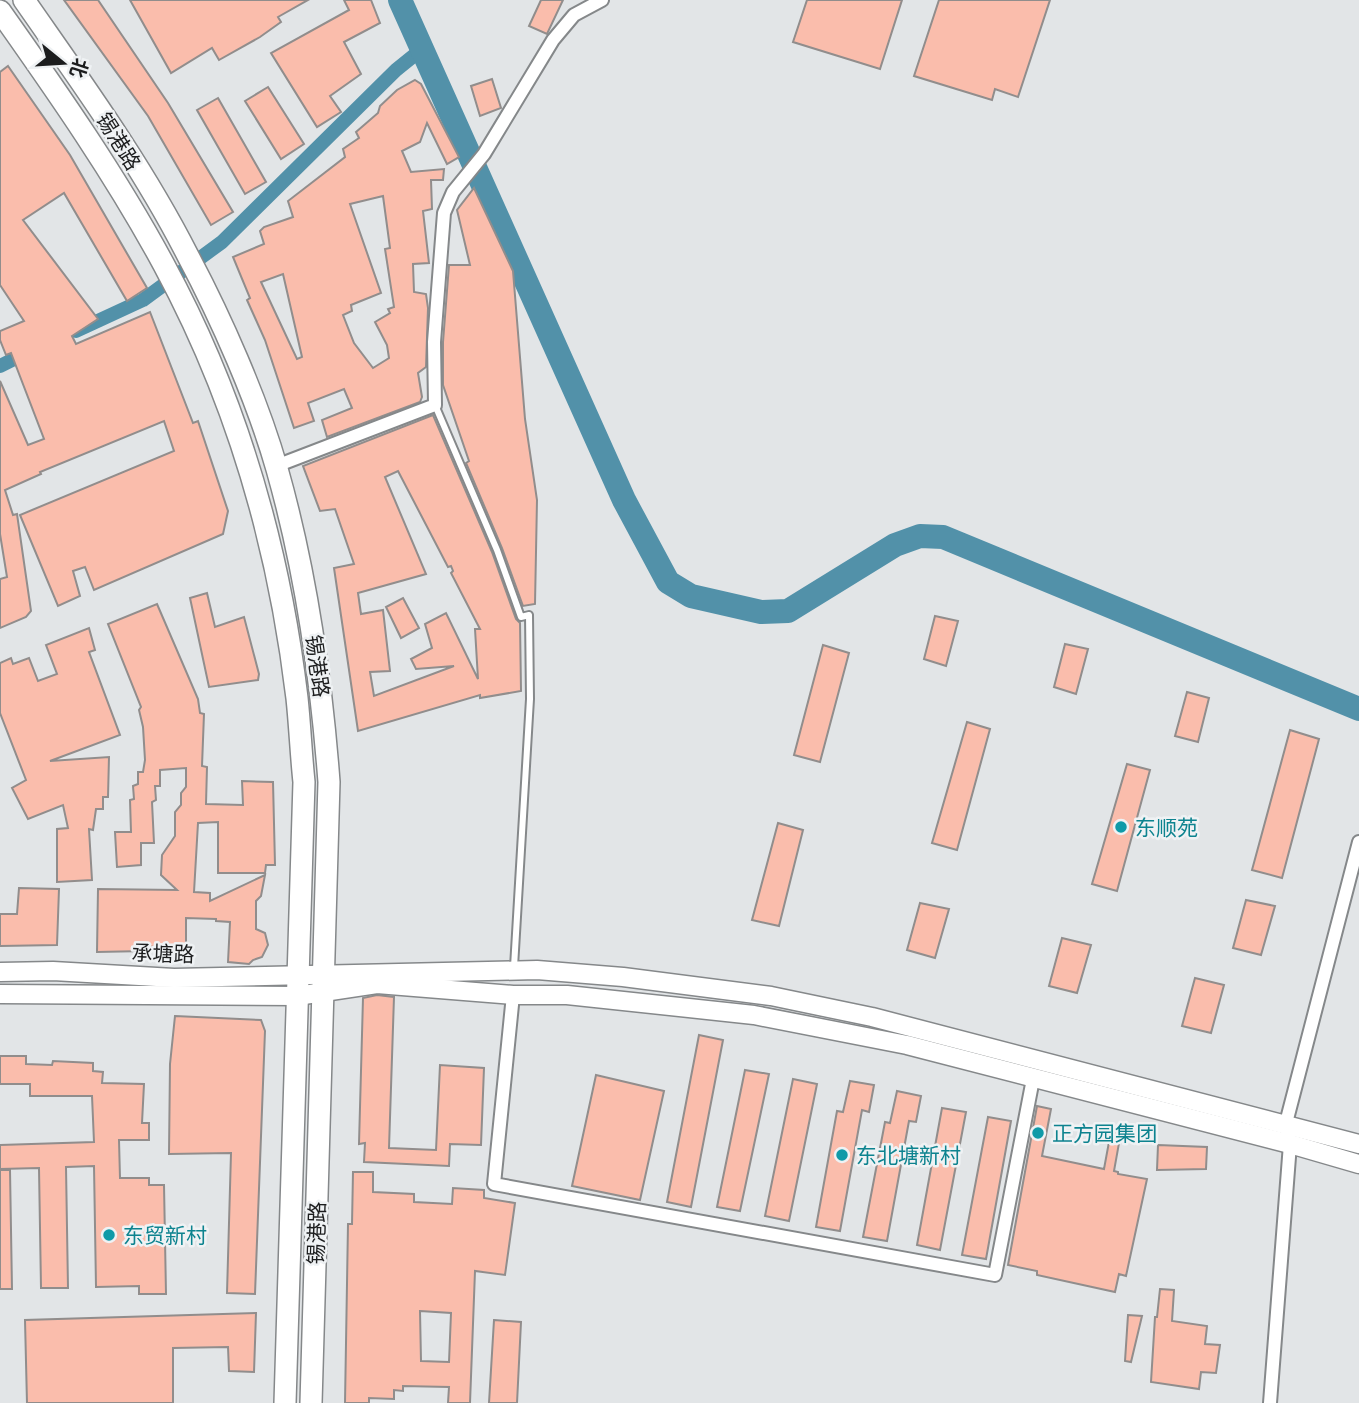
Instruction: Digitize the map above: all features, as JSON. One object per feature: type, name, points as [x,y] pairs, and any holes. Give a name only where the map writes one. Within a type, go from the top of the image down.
[{"type":"main road","name":"锡港路","points":[[24,0],[117,136],[200,278],[224,329],[276,466],[298,552],[323,695],[329,782],[311,1403]]},
{"type":"main road","name":"锡港路","points":[[0,11],[96,150],[164,264],[200,339],[230,414],[270,545],[297,698],[303,782],[285,1403]]},
{"type":"street","points":[[276,466],[435,405],[434,342],[444,213],[453,192],[484,154],[552,40],[575,15],[602,0]]},
{"type":"street","points":[[1270,1403],[1290,1144],[1286,1124],[1359,842]]},
{"type":"street","points":[[324,983],[514,970],[623,977],[771,996],[872,1017],[1359,1144]]},
{"type":"street","name":"承塘路","points":[[0,972],[53,971],[298,986]]},
{"type":"street","points":[[324,983],[377,984],[513,995],[567,995],[754,1015],[907,1045],[1359,1164]]},
{"type":"street","name":"承塘路","points":[[0,994],[298,986],[324,983]]},
{"type":"street","points":[[513,995],[494,1184],[995,1275],[1033,1079]]},
{"type":"lane","points":[[435,405],[497,550],[521,617],[530,615],[530,699],[514,970]]},
{"type":"building","points":[[64,0],[98,0],[168,103],[233,212],[211,225],[148,116]]},
{"type":"building","points":[[130,0],[308,0],[278,17],[281,22],[260,37],[219,60],[212,48],[171,73]]},
{"type":"building","points":[[344,0],[371,0],[380,23],[344,42],[361,74],[330,96],[341,112],[317,127],[271,53],[349,10]]},
{"type":"building","points":[[541,0],[563,0],[547,34],[529,26]]},
{"type":"building","points":[[807,0],[902,0],[880,69],[793,42]]},
{"type":"building","points":[[939,0],[1050,0],[1018,97],[995,89],[992,100],[914,76]]},
{"type":"building","points":[[8,66],[70,155],[147,288],[127,301],[64,193],[23,220],[98,319],[72,336],[76,344],[150,312],[193,423],[198,421],[228,511],[223,534],[94,590],[85,567],[73,571],[80,596],[58,606],[20,515],[174,451],[164,421],[40,472],[41,474],[5,490],[13,515],[17,514],[31,611],[26,617],[0,628],[0,579],[7,577],[0,534],[0,381],[28,445],[44,439],[11,353],[6,355],[0,340],[0,331],[24,321],[0,285],[0,72]]},
{"type":"building","points":[[492,79],[501,108],[480,116],[471,86]]},
{"type":"building","points":[[415,80],[421,84],[459,157],[447,164],[427,123],[420,142],[402,151],[411,172],[444,169],[443,180],[431,180],[432,209],[423,211],[429,263],[413,264],[414,292],[426,294],[428,308],[426,367],[418,373],[422,397],[420,402],[327,437],[322,420],[352,408],[344,389],[308,403],[314,421],[294,428],[265,340],[247,300],[250,298],[233,257],[264,244],[260,231],[264,227],[293,217],[288,201],[345,157],[343,149],[359,138],[356,132],[378,113],[380,106],[397,90]],"holes":[[[383,196],[390,248],[385,249],[394,307],[388,309],[390,313],[375,322],[387,345],[389,358],[373,368],[354,343],[343,315],[352,311],[351,305],[381,293],[350,204]],[[283,274],[302,357],[297,359],[261,282]]]},
{"type":"building","points":[[268,87],[304,144],[281,159],[245,101]]},
{"type":"building","points":[[218,98],[266,182],[245,194],[197,110]]},
{"type":"building","points":[[474,188],[513,271],[525,419],[537,500],[535,604],[523,606],[466,463],[469,461],[443,385],[443,342],[449,265],[470,265],[457,210]]},
{"type":"building","points":[[433,415],[492,552],[516,619],[520,623],[521,691],[480,698],[480,695],[358,731],[334,568],[354,564],[335,509],[320,511],[303,466]],"holes":[[[398,471],[448,567],[451,566],[451,573],[480,629],[475,629],[478,679],[446,613],[425,624],[432,648],[411,659],[416,669],[454,666],[374,696],[370,672],[390,671],[383,610],[361,614],[358,593],[426,574],[385,477]]]},
{"type":"building","points":[[207,593],[215,627],[244,617],[259,674],[258,680],[209,687],[190,598]]},
{"type":"building","points":[[403,598],[419,628],[401,638],[386,607]]},
{"type":"building","points":[[157,604],[198,699],[200,713],[204,714],[202,766],[207,767],[206,804],[243,805],[242,781],[273,782],[275,865],[266,865],[265,873],[218,873],[218,822],[198,823],[194,892],[210,893],[210,901],[265,875],[261,896],[256,901],[256,929],[265,933],[268,945],[262,957],[249,964],[228,962],[230,922],[216,919],[186,918],[186,946],[145,947],[145,951],[97,952],[98,889],[177,890],[161,875],[162,855],[175,836],[175,812],[181,805],[181,793],[186,787],[186,768],[160,770],[160,786],[155,786],[156,800],[152,802],[154,843],[141,843],[141,865],[117,867],[115,832],[131,832],[130,800],[134,799],[133,786],[138,784],[138,772],[143,772],[145,760],[139,710],[141,707],[108,624]]},
{"type":"building","points":[[935,616],[958,621],[946,666],[924,659]]},
{"type":"building","points":[[89,628],[95,650],[89,652],[120,735],[50,761],[109,757],[108,797],[103,797],[103,809],[96,809],[93,830],[89,829],[92,880],[57,882],[57,829],[68,828],[63,805],[28,819],[12,788],[26,780],[0,713],[0,663],[11,658],[13,664],[29,658],[38,681],[57,674],[46,645]]},
{"type":"building","points":[[1065,644],[1088,649],[1076,694],[1054,687]]},
{"type":"building","points":[[823,645],[849,653],[820,762],[794,755]]},
{"type":"building","points":[[1187,692],[1209,698],[1198,742],[1175,736]]},
{"type":"building","points":[[967,722],[990,729],[957,850],[932,843]]},
{"type":"building","points":[[1290,730],[1319,739],[1282,878],[1252,870]]},
{"type":"building","name":"东顺苑","points":[[1127,764],[1150,770],[1117,891],[1092,884]]},
{"type":"building","points":[[778,823],[803,830],[779,926],[752,920]]},
{"type":"building","points":[[19,888],[59,889],[57,945],[0,946],[0,914],[17,914]]},
{"type":"building","points":[[1246,900],[1275,906],[1261,955],[1233,948]]},
{"type":"building","points":[[920,903],[949,909],[935,958],[907,950]]},
{"type":"building","points":[[1062,938],[1091,945],[1077,993],[1049,986]]},
{"type":"building","points":[[1195,978],[1224,985],[1211,1033],[1182,1026]]},
{"type":"building","points":[[377,995],[394,997],[389,1148],[436,1150],[440,1065],[484,1068],[481,1145],[450,1144],[449,1166],[364,1162],[365,1143],[359,1144],[363,998]]},
{"type":"building","points":[[175,1016],[261,1020],[265,1031],[255,1294],[227,1293],[231,1153],[169,1154],[170,1064]]},
{"type":"building","points":[[699,1035],[723,1040],[691,1207],[667,1202]]},
{"type":"building","points":[[0,1056],[26,1056],[26,1064],[52,1065],[53,1061],[93,1063],[93,1071],[103,1072],[102,1083],[144,1084],[142,1123],[149,1123],[149,1140],[119,1140],[120,1178],[149,1178],[149,1185],[164,1185],[166,1294],[139,1294],[139,1286],[96,1287],[94,1166],[66,1167],[68,1288],[41,1288],[39,1168],[0,1169],[0,1145],[94,1142],[92,1096],[30,1096],[30,1084],[0,1084]]},
{"type":"building","points":[[745,1070],[769,1074],[740,1211],[717,1207]]},
{"type":"building","points":[[596,1075],[664,1091],[640,1200],[572,1186]]},
{"type":"building","points":[[793,1079],[817,1084],[789,1221],[765,1216]]},
{"type":"building","points":[[850,1081],[874,1085],[869,1112],[862,1110],[840,1231],[816,1227],[837,1111],[843,1112]]},
{"type":"building","points":[[897,1091],[921,1096],[916,1122],[909,1121],[887,1241],[863,1237],[885,1122],[890,1123]]},
{"type":"building","points":[[1037,1106],[1051,1109],[1042,1156],[1104,1169],[1111,1131],[1121,1132],[1114,1171],[1147,1179],[1126,1276],[1119,1274],[1115,1292],[1037,1275],[1037,1271],[1008,1265]]},
{"type":"building","points":[[942,1108],[966,1112],[940,1250],[917,1245]]},
{"type":"building","points":[[988,1117],[1011,1121],[986,1259],[962,1255]]},
{"type":"building","points":[[1158,1145],[1207,1147],[1206,1169],[1157,1170]]},
{"type":"building","points":[[0,1170],[10,1170],[12,1289],[0,1289]]},
{"type":"building","points":[[353,1172],[373,1172],[373,1192],[414,1194],[414,1202],[452,1204],[453,1188],[484,1190],[484,1198],[515,1203],[505,1275],[475,1271],[470,1403],[448,1403],[449,1387],[403,1386],[403,1391],[394,1390],[394,1399],[369,1398],[369,1403],[345,1403],[348,1224],[352,1224]],"holes":[[[420,1311],[451,1313],[449,1362],[421,1361]]]},
{"type":"building","points":[[1160,1289],[1174,1290],[1172,1321],[1207,1326],[1205,1344],[1220,1345],[1216,1373],[1201,1372],[1199,1389],[1151,1382],[1155,1317]]},
{"type":"building","points":[[256,1313],[254,1372],[229,1371],[228,1347],[173,1348],[173,1403],[27,1403],[25,1320]]},
{"type":"building","points":[[1128,1315],[1142,1316],[1131,1362],[1125,1361]]},
{"type":"building","points":[[494,1320],[521,1322],[517,1403],[489,1403]]},
{"type":"waterway","points":[[400,0],[624,500],[668,582],[691,596],[761,612],[788,611],[895,545],[920,536],[943,537],[1359,709]]},
{"type":"waterway","points":[[76,331],[143,300],[222,242],[396,70],[422,49]]},
{"type":"waterway","points":[[0,366],[28,352]]},
{"type":"place","name":"东顺苑","points":[[1121,827]]},
{"type":"place","name":"正方园集团","points":[[1038,1133]]},
{"type":"place","name":"东北塘新村","points":[[842,1155]]},
{"type":"place","name":"东贸新村","points":[[109,1235]]}]
